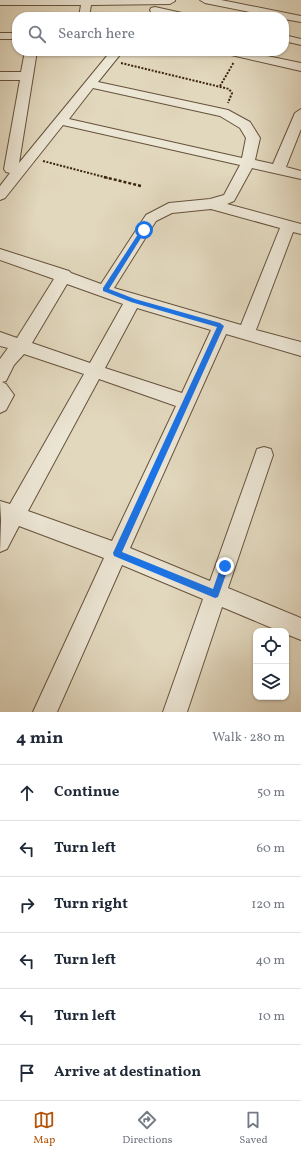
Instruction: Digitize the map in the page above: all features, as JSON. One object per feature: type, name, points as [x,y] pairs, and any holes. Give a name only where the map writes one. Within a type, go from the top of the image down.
[{"type":"street","points":[[205,0],[266,12]]},
{"type":"street","points":[[85,12],[87,1]]},
{"type":"street","points":[[0,2],[171,1]]},
{"type":"street","points":[[155,12],[171,1]]},
{"type":"street","points":[[289,17],[301,19]]},
{"type":"street","points":[[0,36],[12,36]]},
{"type":"street","points":[[289,39],[301,42]]},
{"type":"street","points":[[0,195],[11,169],[30,56]]},
{"type":"street","points":[[11,169],[30,158],[112,56]]},
{"type":"street","points":[[249,56],[301,67]]},
{"type":"street","points":[[0,76],[27,76]]},
{"type":"street","points":[[89,84],[224,113],[245,125],[253,138],[248,163],[229,198],[211,204],[169,208],[151,218],[105,290]]},
{"type":"street","points":[[278,170],[300,116]]},
{"type":"street","points":[[61,121],[301,175]]},
{"type":"street","points":[[211,204],[295,227],[246,333]]},
{"type":"street","points":[[0,254],[64,275],[133,301],[301,349]]},
{"type":"street","points":[[0,376],[8,360],[20,346],[64,275]]},
{"type":"street","points":[[0,542],[7,512],[95,371],[133,301]]},
{"type":"street","points":[[45,712],[220,326]]},
{"type":"street","points":[[0,339],[186,402]]},
{"type":"street","points":[[0,389],[6,395],[0,405]]},
{"type":"street","points":[[175,712],[264,455]]},
{"type":"street","points":[[7,512],[117,553],[301,629]]},
{"type":"path","points":[[116,56],[229,89],[232,93],[224,113]]},
{"type":"path","points":[[220,86],[238,56]]},
{"type":"path","points":[[30,158],[141,186]]},
{"type":"route","points":[[144,230],[105,290],[133,301],[220,326],[117,553],[215,594],[225,566]]}]
